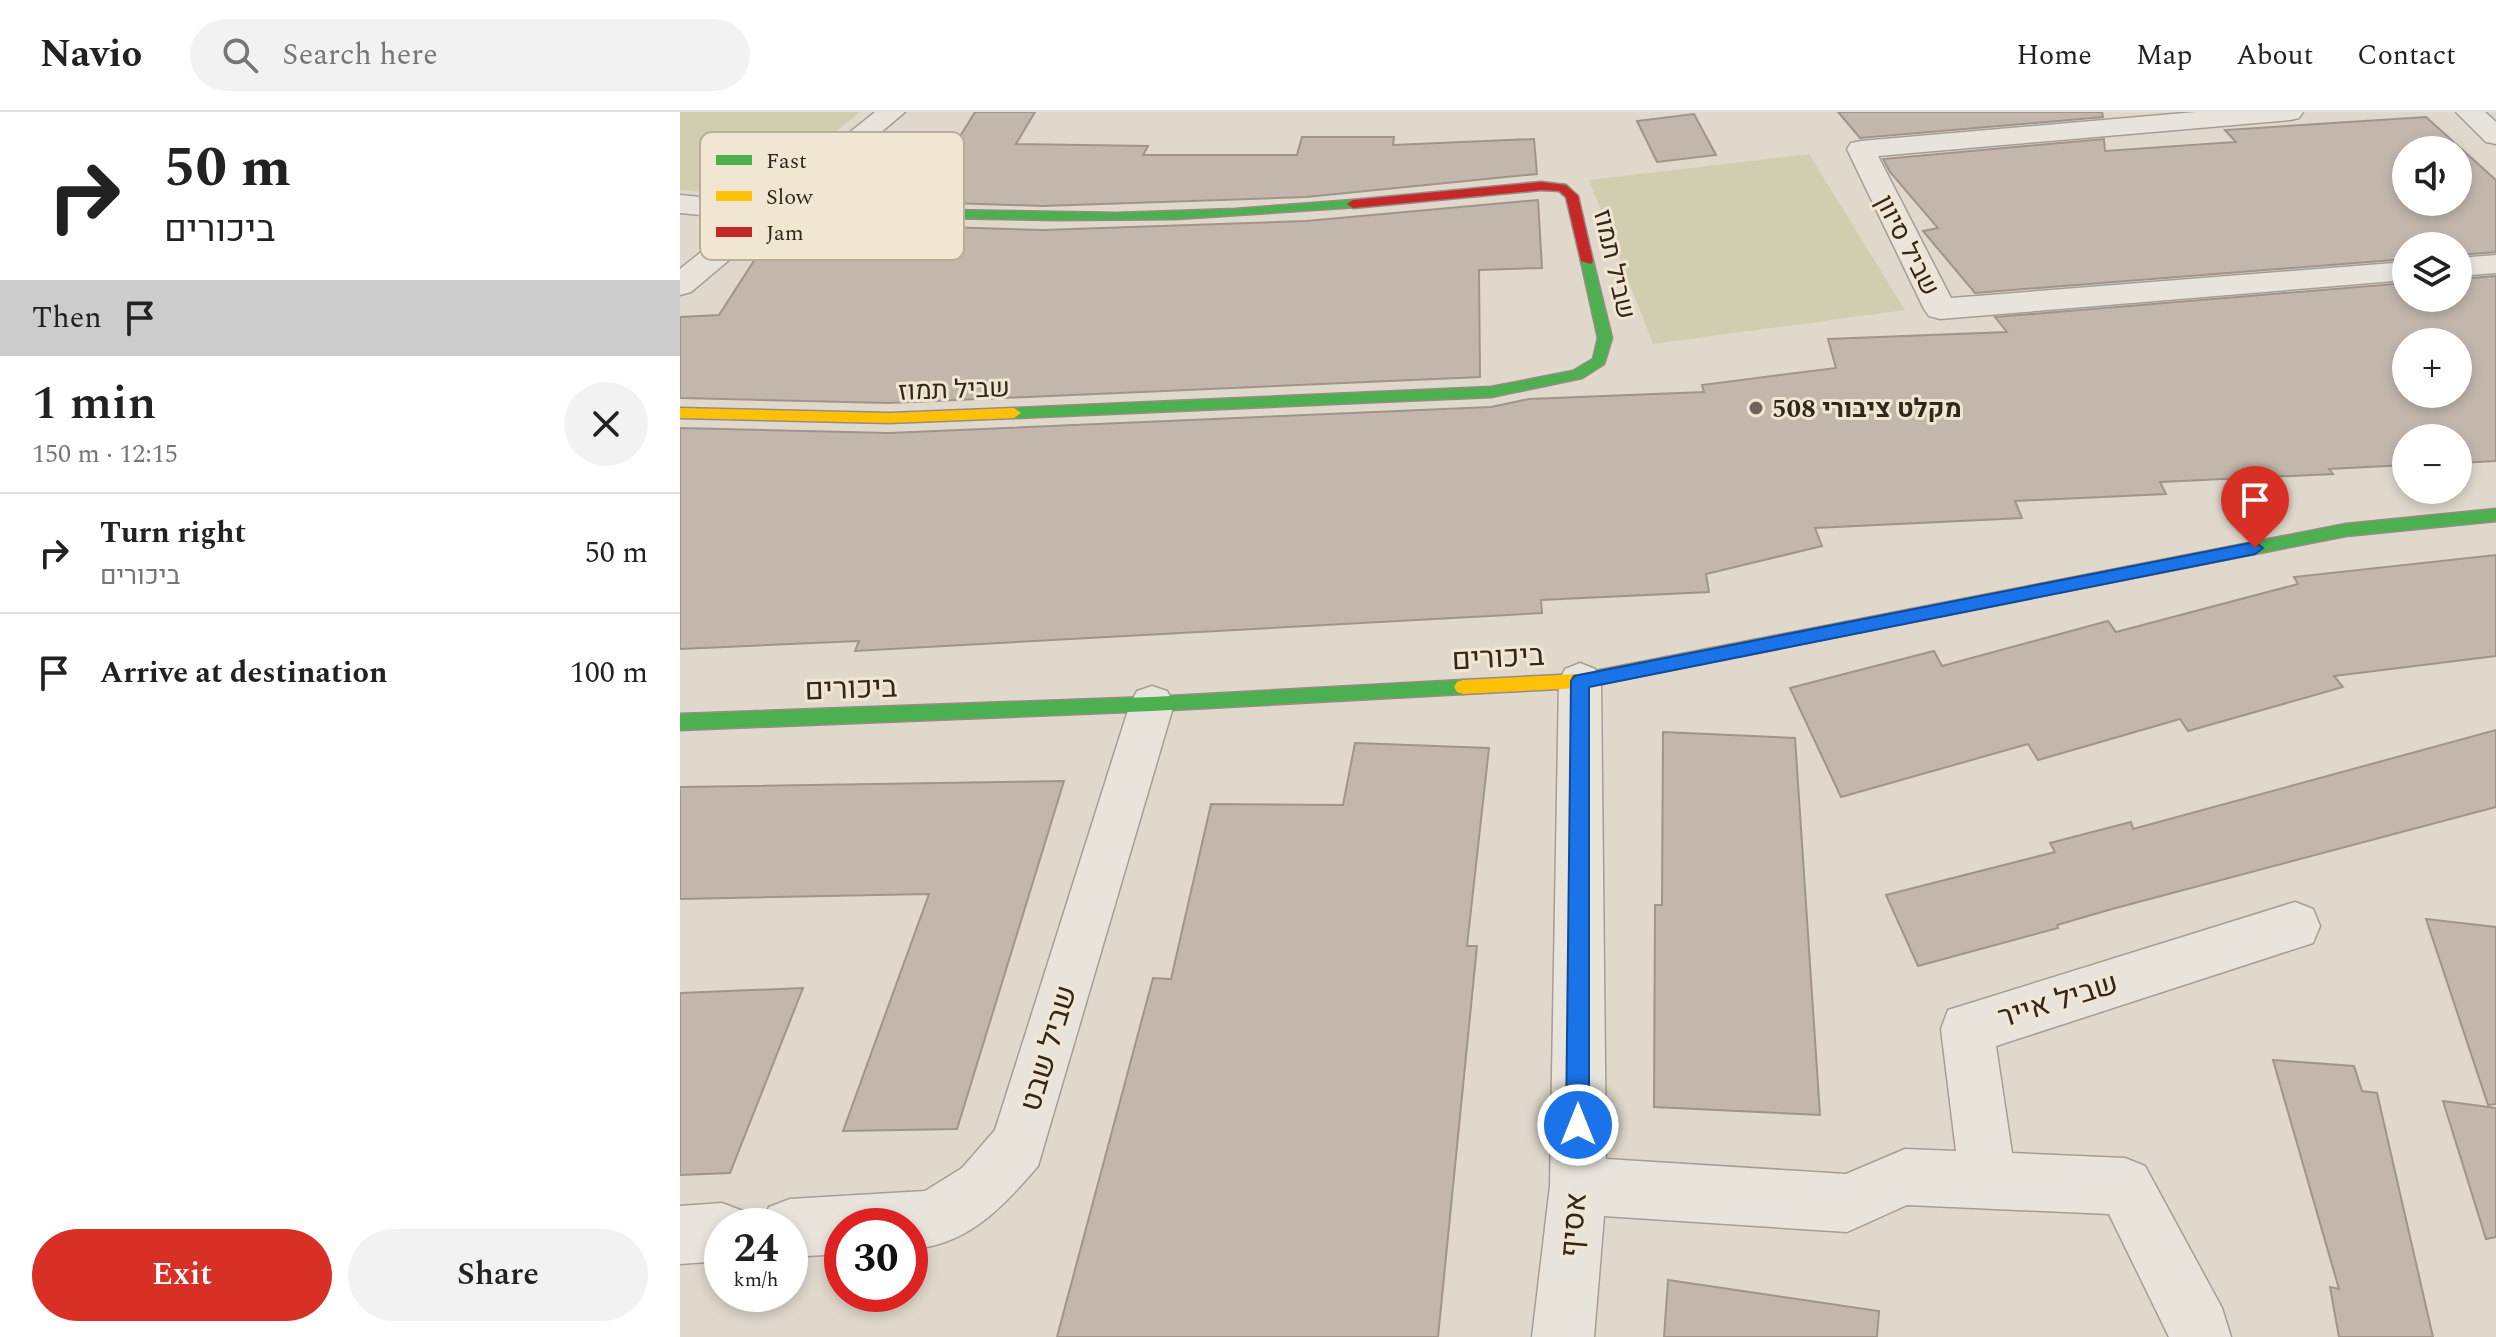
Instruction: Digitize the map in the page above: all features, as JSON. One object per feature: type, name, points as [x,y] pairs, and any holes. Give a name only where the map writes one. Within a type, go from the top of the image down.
[{"type":"street","points":[[867,132],[892,112]]},
{"type":"street","name":"שביל סיוון","points":[[2290,112],[1861,149],[1940,309],[2392,272]]},
{"type":"street","points":[[2469,112],[2496,136]]},
{"type":"street","name":"שביל תמוז","points":[[680,413],[889,418],[1491,392],[1577,375],[1599,361],[1605,338],[1572,196],[1562,188],[1541,186],[1306,209],[1043,218],[964,215]]},
{"type":"street","points":[[680,204],[700,205]]},
{"type":"street","points":[[680,285],[711,260]]},
{"type":"street","points":[[2472,266],[2496,264]]},
{"type":"street","name":"ביכורים","points":[[680,722],[1152,704],[1580,681],[2346,530],[2496,515]]},
{"type":"street","name":"אסיף","points":[[1563,1337],[1578,1186],[1580,681]]},
{"type":"street","name":"שביל שבט","points":[[808,1227],[933,1219],[982,1188],[1018,1146],[1152,704]]},
{"type":"street","name":"שביל אייר","points":[[1988,1180],[1967,1029],[2295,926]]},
{"type":"street","points":[[1578,1186],[1847,1203],[1905,1177],[2125,1186],[2200,1330],[2200,1337]]},
{"type":"street","points":[[680,1235],[704,1233]]},
{"type":"shaded area","points":[[680,112],[860,112],[835,132],[700,132],[700,192],[680,190]]},
{"type":"shaded area","points":[[1809,154],[1905,310],[1653,344],[1589,180]]},
{"type":"building","points":[[975,112],[1035,112],[1016,144],[1148,146],[1143,155],[1297,155],[1302,137],[1394,137],[1393,145],[1534,139],[1537,174],[1306,197],[1043,206],[964,203],[963,132]]},
{"type":"building","points":[[1838,112],[2102,112],[2103,117],[1860,138]]},
{"type":"building","points":[[1694,114],[1716,155],[1657,162],[1637,121]]},
{"type":"building","points":[[2426,117],[2447,136],[2392,136],[2392,216],[2472,216],[2472,158],[2496,180],[2496,252],[2472,254],[2472,232],[2392,232],[2392,260],[1975,293],[1923,231],[1938,228],[1890,172],[1883,159],[2104,139],[2105,151],[2236,142],[2225,130]]},
{"type":"building","points":[[1538,200],[1542,268],[1479,270],[1480,377],[889,403],[680,398],[680,317],[719,315],[754,260],[964,260],[964,228],[1043,230],[1306,221]]},
{"type":"building","points":[[2496,276],[2496,461],[2472,462],[2472,424],[2392,424],[2392,466],[2329,469],[2333,474],[2160,482],[2166,494],[2015,501],[2022,518],[1815,528],[1822,546],[1706,574],[1709,592],[1541,600],[1542,613],[855,651],[859,641],[680,649],[680,428],[889,433],[1491,407],[1529,399],[1704,392],[1702,385],[1836,368],[1828,339],[2007,332],[1995,317],[2392,284],[2392,312],[2472,312],[2472,278]]},
{"type":"building","points":[[2496,555],[2496,656],[2334,676],[2343,687],[2188,731],[2180,719],[2038,760],[2028,744],[1841,797],[1790,688],[1934,651],[1942,666],[2108,621],[2116,632],[2298,584],[2294,577]]},
{"type":"building","points":[[2496,730],[2496,807],[2112,909],[2057,925],[2058,928],[1918,966],[1886,895],[2055,852],[2050,843],[2131,822],[2133,829]]},
{"type":"building","points":[[1663,732],[1795,738],[1820,1115],[1654,1107],[1655,905],[1662,905]]},
{"type":"building","points":[[1355,743],[1489,748],[1467,946],[1477,946],[1438,1337],[1057,1337],[1153,978],[1171,979],[1211,804],[1343,805]]},
{"type":"building","points":[[1064,781],[957,1129],[843,1131],[929,894],[680,899],[680,787]]},
{"type":"building","points":[[2426,919],[2496,927],[2496,1104],[2488,1105]]},
{"type":"building","points":[[803,988],[730,1173],[680,1175],[680,993]]},
{"type":"building","points":[[2273,1060],[2354,1066],[2362,1091],[2377,1093],[2433,1337],[2339,1337],[2330,1287],[2339,1289]]},
{"type":"building","points":[[2443,1101],[2496,1108],[2496,1237],[2486,1239]]},
{"type":"building","points":[[1668,1280],[1879,1311],[1877,1337],[1664,1337]]},
{"type":"traffic: fast","points":[[964,215],[1235,213],[1353,204]]},
{"type":"traffic: fast","points":[[1014,413],[1491,392],[1577,375],[1599,361],[1605,338],[1587,261]]},
{"type":"traffic: fast","points":[[2030,592],[2346,530],[2496,515]]},
{"type":"traffic: fast","points":[[680,722],[1152,704],[1463,687]]},
{"type":"traffic: slow","points":[[680,413],[889,418],[1014,413]]},
{"type":"traffic: slow","points":[[1463,687],[1580,681],[2030,592]]},
{"type":"traffic: jam","points":[[1353,204],[1541,186],[1562,188],[1572,196],[1587,261]]},
{"type":"place","name":"מקלט ציבורי 508","points":[[1756,408]]},
{"type":"route","points":[[1578,1125],[1580,681],[2255,548]]}]
